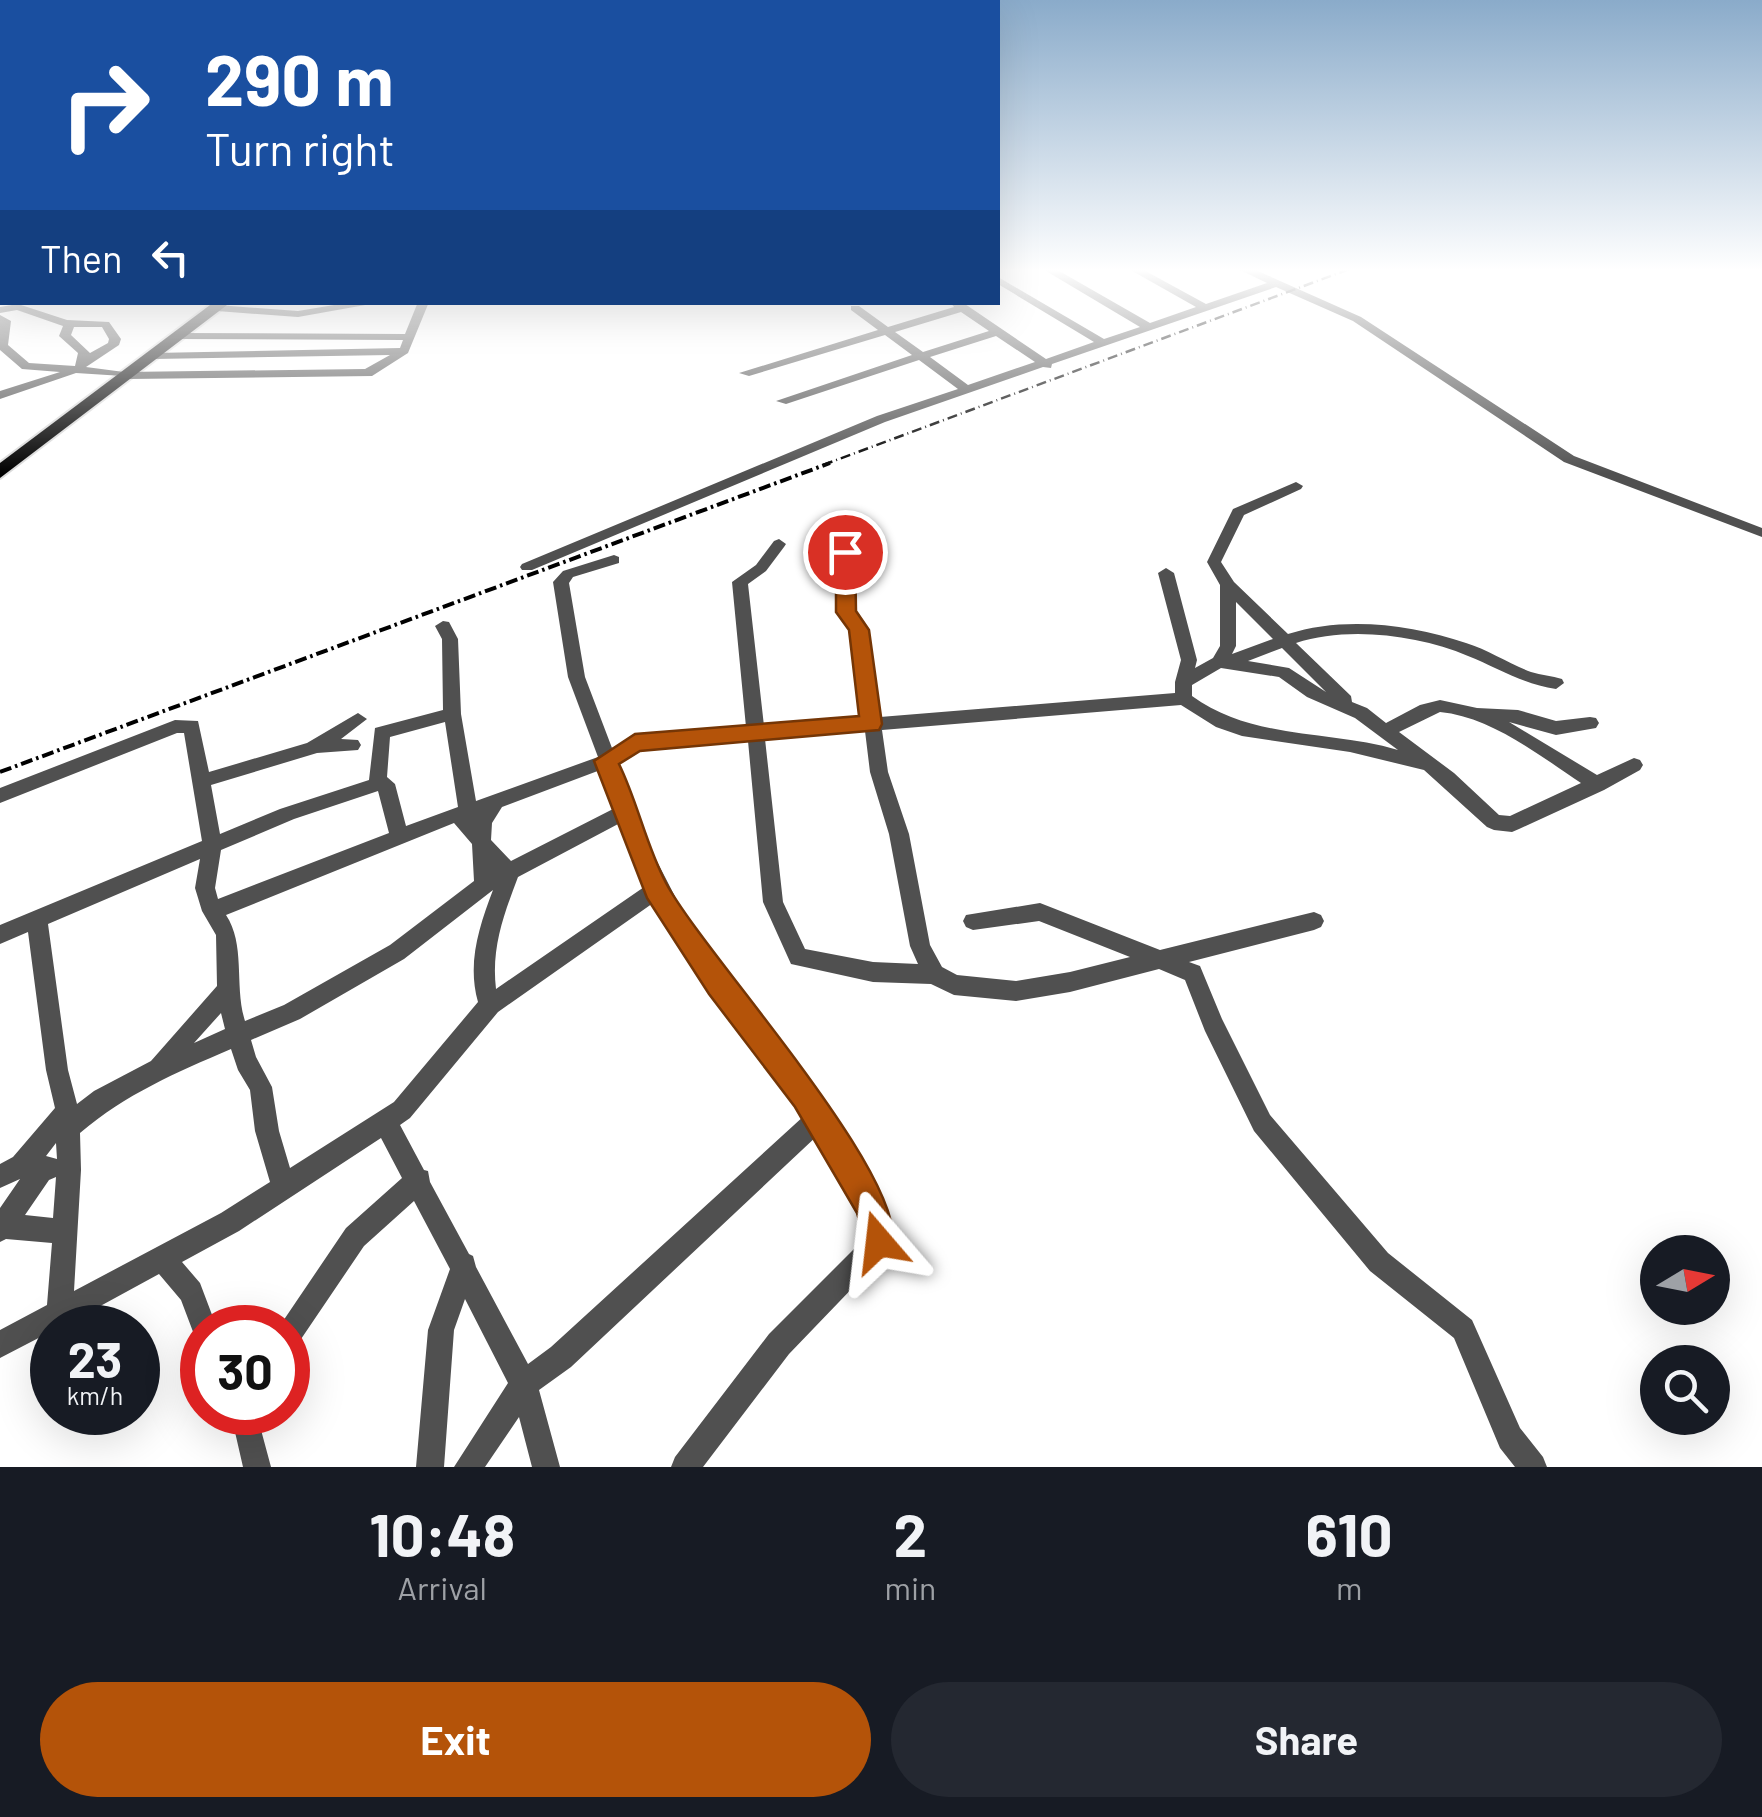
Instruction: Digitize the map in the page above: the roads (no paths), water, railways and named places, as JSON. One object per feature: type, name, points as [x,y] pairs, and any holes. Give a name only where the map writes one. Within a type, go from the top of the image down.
[{"type":"highway","points":[[0,462],[174,336]]},
{"type":"highway","points":[[0,472],[124,374],[179,336]]},
{"type":"street","points":[[66,336],[83,349],[81,366]]},
{"type":"street","points":[[0,395],[81,366],[110,347],[113,336]]},
{"type":"street","points":[[1,346],[26,366],[81,366],[124,374],[368,373],[404,351],[409,337],[232,336]]},
{"type":"street","points":[[745,373],[877,336]]},
{"type":"street","points":[[894,336],[966,389]]},
{"type":"street","points":[[782,402],[982,336]]},
{"type":"street","points":[[1006,336],[1047,365]]},
{"type":"street","points":[[1092,336],[1105,344]]},
{"type":"street","points":[[526,567],[863,426],[1126,336]]},
{"type":"street","points":[[1385,336],[1569,460],[1762,534]]},
{"type":"street","points":[[251,375],[292,337]]},
{"type":"street","points":[[153,356],[404,351]]},
{"type":"street","points":[[1296,486],[1238,512],[1214,562],[1228,584],[1282,641],[1361,713],[1432,767],[1494,822],[1512,824],[1528,812],[1598,786],[1634,765]]},
{"type":"street","points":[[839,522],[849,570],[846,612],[859,630],[871,724],[920,946],[934,974]]},
{"type":"street","points":[[779,544],[761,568],[740,582],[774,902],[798,957],[873,972],[934,974],[954,985],[1016,991],[1070,982],[1314,921]]},
{"type":"street","points":[[614,560],[568,574],[561,582],[578,685],[605,761],[625,802],[624,812],[656,890],[719,985],[819,1118],[873,1208],[879,1242],[779,1344],[685,1467]]},
{"type":"street","points":[[1166,574],[1188,660],[1183,691]]},
{"type":"street","points":[[212,911],[399,836],[605,761],[635,743],[871,724],[1183,691],[1219,662],[1228,646],[1228,584]]},
{"type":"street","points":[[442,626],[450,639],[452,714],[462,812],[481,842],[510,873]]},
{"type":"street","points":[[1219,662],[1248,658],[1282,641],[1327,630],[1396,635],[1462,648],[1514,675],[1556,682]]},
{"type":"street","points":[[1219,662],[1283,672],[1313,693],[1361,713]]},
{"type":"street","points":[[1183,691],[1210,716],[1261,734],[1351,745],[1432,767]]},
{"type":"street","points":[[1384,731],[1440,706],[1478,714],[1518,716],[1556,728],[1590,723]]},
{"type":"street","points":[[378,784],[381,733],[452,714]]},
{"type":"street","points":[[1478,714],[1548,751],[1598,786]]},
{"type":"street","points":[[313,748],[358,719]]},
{"type":"street","points":[[0,796],[192,726],[212,846],[206,888],[212,911],[226,933],[227,990],[246,1062],[261,1087],[266,1131],[284,1187]]},
{"type":"street","points":[[201,781],[313,748],[352,745]]},
{"type":"street","points":[[0,935],[212,846],[378,784],[386,784],[399,836]]},
{"type":"street","points":[[484,885],[483,822],[495,802]]},
{"type":"street","points":[[65,1232],[1,1227],[67,1119],[154,1070],[239,1030],[292,1012],[397,952],[484,885],[624,812]]},
{"type":"street","points":[[490,1005],[481,973],[492,912],[510,873]]},
{"type":"street","points":[[70,1305],[230,1222],[402,1110],[490,1005],[656,890]]},
{"type":"street","points":[[973,921],[1040,912],[1162,957],[1193,973],[1213,1024],[1262,1123],[1379,1262],[1463,1328],[1510,1438],[1533,1467]]},
{"type":"street","points":[[34,1170],[67,1119],[56,1070],[37,919]]},
{"type":"street","points":[[154,1070],[227,990]]},
{"type":"street","points":[[468,1467],[524,1384],[560,1357],[819,1118]]},
{"type":"street","points":[[385,1121],[419,1180],[440,1232],[464,1266],[524,1384],[546,1467]]},
{"type":"street","points":[[34,1170],[65,1232],[60,1305]]},
{"type":"street","points":[[309,1305],[355,1237],[419,1180]]},
{"type":"street","points":[[162,1258],[191,1292],[196,1305]]},
{"type":"street","points":[[430,1467],[440,1330],[464,1266]]},
{"type":"street","points":[[0,1345],[30,1328]]},
{"type":"street","points":[[248,1435],[256,1467]]},
{"type":"railway","points":[[823,465],[1168,336]]},
{"type":"railway","points":[[0,772],[830,463]]}]
